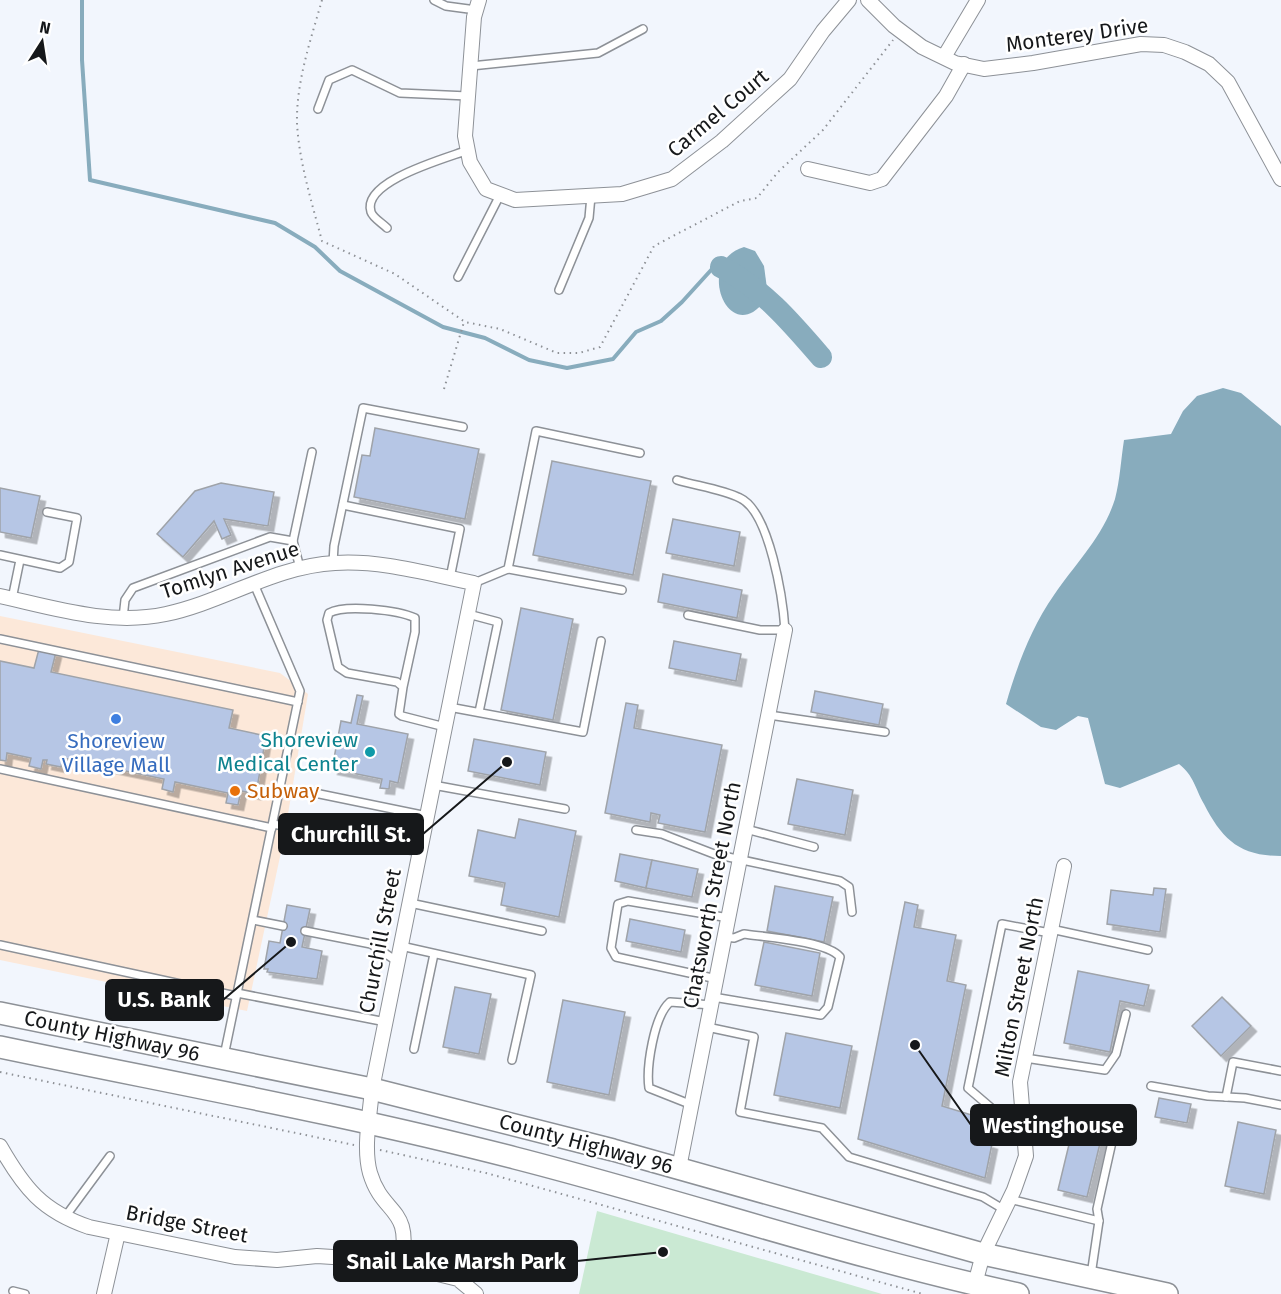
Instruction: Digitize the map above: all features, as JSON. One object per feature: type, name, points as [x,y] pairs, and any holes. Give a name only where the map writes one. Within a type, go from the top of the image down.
[{"type":"main road","name":"County Highway 96","points":[[0,1013],[372,1089],[679,1168],[983,1254],[1167,1294]]},
{"type":"main road","name":"County Highway 96","points":[[0,1047],[370,1124],[515,1158],[775,1232],[1018,1294]]},
{"type":"street","name":"Carmel Court","points":[[501,195],[515,200],[622,194],[672,179],[722,141],[790,79],[823,31],[849,0]]},
{"type":"street","name":"Monterey Drive","points":[[868,0],[915,41],[944,57],[984,69],[1141,44],[1164,45],[1185,52],[1209,64],[1228,82],[1281,179]]},
{"type":"street","points":[[944,57],[972,6],[978,0]]},
{"type":"street","points":[[478,5],[465,136],[470,162],[486,189],[501,195]]},
{"type":"street","points":[[808,169],[870,183],[882,179],[946,96],[964,64]]},
{"type":"street","name":"Tomlyn Avenue","points":[[6,598],[85,615],[123,618],[166,614],[300,568],[333,563],[380,565],[474,583]]},
{"type":"street","name":"Churchill Street","points":[[401,1265],[406,1240],[401,1221],[371,1175],[368,1162],[372,1089],[474,583]]},
{"type":"street","name":"Chatsworth Street North","points":[[679,1168],[785,630]]},
{"type":"street","name":"Milton Street North","points":[[975,1284],[983,1254],[1026,1156],[1019,1096],[1064,866]]},
{"type":"street","name":"Bridge Street","points":[[2,1154],[30,1192],[65,1217],[89,1227],[235,1257],[277,1260],[317,1256],[364,1259],[401,1265]]},
{"type":"street","points":[[104,1294],[118,1233]]},
{"type":"street","points":[[401,1265],[458,1279],[476,1294]]},
{"type":"lane","points":[[434,0],[446,6],[478,5]]},
{"type":"lane","points":[[471,66],[598,53],[643,29]]},
{"type":"lane","points":[[318,109],[329,80],[352,70],[400,93],[468,96]]},
{"type":"lane","points":[[387,228],[371,214],[370,206],[380,187],[401,175],[468,150]]},
{"type":"lane","points":[[458,277],[501,195]]},
{"type":"lane","points":[[559,290],[589,218],[591,196]]},
{"type":"lane","points":[[333,563],[342,505],[363,408],[463,427]]},
{"type":"lane","points":[[508,570],[536,431],[640,453]]},
{"type":"lane","points":[[300,568],[293,541],[312,452]]},
{"type":"lane","points":[[678,480],[742,498],[757,514],[773,558],[783,597],[785,630],[760,630],[688,615]]},
{"type":"lane","points":[[342,505],[460,529],[450,578]]},
{"type":"lane","points":[[0,555],[60,568],[69,562],[77,519],[47,512]]},
{"type":"lane","points":[[123,618],[125,600],[133,588],[270,537],[293,541]]},
{"type":"lane","points":[[6,598],[20,560]]},
{"type":"lane","points":[[474,583],[508,570],[622,590]]},
{"type":"lane","points":[[224,1059],[300,691],[254,584]]},
{"type":"lane","points":[[403,687],[397,682],[347,673],[338,667],[327,620],[329,613],[335,610],[373,609],[407,614],[415,618],[415,632],[399,714],[445,727]]},
{"type":"lane","points":[[468,614],[498,622],[479,712]]},
{"type":"lane","points":[[0,639],[298,702]]},
{"type":"lane","points":[[449,707],[583,732],[601,641]]},
{"type":"lane","points":[[769,715],[885,732]]},
{"type":"lane","points":[[0,769],[272,826],[420,852]]},
{"type":"lane","points":[[433,785],[566,809]]},
{"type":"lane","points":[[305,791],[427,816]]},
{"type":"lane","points":[[746,829],[813,847]]},
{"type":"lane","points":[[636,830],[662,834],[714,854],[840,881],[849,887],[852,912]]},
{"type":"lane","points":[[717,979],[616,957],[611,948],[618,904],[628,901],[729,918]]},
{"type":"lane","points":[[410,903],[542,931]]},
{"type":"lane","points":[[252,920],[283,926]]},
{"type":"lane","points":[[1023,1121],[996,1112],[968,1088],[1002,924],[1148,950]]},
{"type":"lane","points":[[305,931],[372,945],[398,962]]},
{"type":"lane","points":[[692,1105],[649,1088],[647,1077],[658,1022],[662,1010],[670,1002],[712,1001],[821,1016],[828,1007],[840,957],[835,951],[806,943],[744,934],[734,938],[725,937]]},
{"type":"lane","points":[[0,945],[237,995],[386,1022]]},
{"type":"lane","points":[[401,946],[531,975],[512,1060]]},
{"type":"lane","points":[[414,1049],[434,954]]},
{"type":"lane","points":[[1025,1058],[1105,1070],[1116,1054],[1126,1014]]},
{"type":"lane","points":[[707,1027],[753,1037],[740,1112],[822,1128],[849,1157],[1006,1204],[1099,1221]]},
{"type":"lane","points":[[1226,1097],[1233,1062],[1281,1071]]},
{"type":"lane","points":[[1150,1086],[1281,1105]]},
{"type":"lane","points":[[1090,1278],[1099,1221],[1097,1209],[1112,1142]]},
{"type":"lane","points":[[65,1217],[110,1156]]},
{"type":"lane","points":[[13,1291],[25,1294]]},
{"type":"path","points":[[444,388],[465,322]]},
{"type":"path","points":[[0,1072],[357,1146]]},
{"type":"path","points":[[380,1150],[507,1179],[923,1294]]},
{"type":"shaded area","points":[[0,616],[280,673],[308,694],[284,838],[247,1011],[0,960]]},
{"type":"green space","points":[[597,1211],[882,1294],[579,1294]]},
{"type":"water","points":[[744,247],[755,251],[764,266],[768,296],[754,311],[741,315],[730,310],[723,299],[719,284],[721,269],[729,256]]},
{"type":"water","points":[[1223,388],[1241,393],[1281,426],[1281,856],[1254,853],[1243,849],[1225,836],[1211,816],[1191,778],[1179,764],[1120,788],[1105,784],[1088,718],[1078,716],[1056,730],[1041,727],[1006,704],[1020,662],[1038,621],[1096,538],[1110,513],[1117,492],[1124,440],[1171,434],[1183,411],[1197,396]]},
{"type":"building","points":[[375,428],[479,449],[465,519],[354,497],[362,455],[370,456]]},
{"type":"building","points":[[552,461],[651,481],[633,575],[533,555]]},
{"type":"building","points":[[221,483],[274,492],[268,526],[224,519],[231,535],[222,539],[214,521],[183,557],[157,534],[195,491]]},
{"type":"building","points":[[0,488],[40,496],[31,538],[0,532]]},
{"type":"building","points":[[673,519],[740,532],[734,566],[666,553]]},
{"type":"building","points":[[663,574],[742,590],[737,618],[658,602]]},
{"type":"building","points":[[521,608],[573,619],[553,720],[501,710]]},
{"type":"building","points":[[674,641],[741,654],[736,681],[669,668]]},
{"type":"building","name":"Shoreview Village Mall","points":[[39,649],[56,652],[51,672],[233,710],[229,728],[266,736],[256,794],[241,791],[238,805],[226,803],[228,793],[175,782],[173,792],[162,789],[164,779],[63,758],[61,767],[46,764],[47,760],[43,760],[41,769],[29,766],[31,758],[7,753],[6,761],[0,760],[0,661],[34,668]]},
{"type":"building","points":[[815,691],[883,704],[879,725],[811,712]]},
{"type":"building","name":"Shoreview Medical Center","points":[[357,695],[363,696],[357,724],[408,734],[398,783],[390,781],[389,789],[380,788],[382,779],[332,769],[341,721],[351,723]]},
{"type":"building","points":[[626,703],[638,705],[634,728],[722,745],[705,832],[658,823],[660,815],[651,813],[650,822],[605,813]]},
{"type":"building","points":[[474,739],[546,752],[540,785],[468,771]]},
{"type":"building","points":[[797,779],[853,790],[845,835],[788,824]]},
{"type":"building","points":[[519,819],[576,831],[559,917],[501,905],[505,883],[469,876],[478,830],[515,838]]},
{"type":"building","points":[[620,854],[652,860],[646,888],[615,881]]},
{"type":"building","points":[[652,860],[698,869],[692,897],[646,888]]},
{"type":"building","points":[[775,886],[833,897],[824,942],[767,931]]},
{"type":"building","points":[[1154,888],[1166,889],[1160,932],[1107,924],[1111,890],[1153,895]]},
{"type":"building","points":[[905,902],[918,905],[914,927],[956,935],[947,981],[966,985],[942,1106],[988,1120],[983,1141],[992,1144],[985,1178],[858,1139]]},
{"type":"building","points":[[287,905],[310,909],[302,947],[322,951],[317,979],[267,972],[268,969],[264,969],[269,941],[280,943]]},
{"type":"building","points":[[630,919],[685,930],[681,952],[626,941]]},
{"type":"building","points":[[764,942],[820,953],[812,996],[755,985]]},
{"type":"building","points":[[1078,971],[1149,985],[1144,1006],[1120,1001],[1110,1052],[1064,1043]]},
{"type":"building","points":[[455,987],[491,994],[479,1054],[443,1047]]},
{"type":"building","points":[[1222,997],[1251,1026],[1221,1056],[1192,1026]]},
{"type":"building","points":[[563,1000],[625,1012],[609,1095],[547,1082]]},
{"type":"building","points":[[786,1033],[852,1046],[840,1108],[774,1095]]},
{"type":"building","points":[[1159,1098],[1191,1104],[1187,1123],[1155,1117]]},
{"type":"building","points":[[1238,1122],[1276,1130],[1264,1194],[1225,1186]]},
{"type":"building","points":[[1073,1128],[1102,1135],[1087,1197],[1058,1190]]},
{"type":"waterway","points":[[82,0],[82,60],[90,180],[275,223],[315,247],[340,271],[443,327],[485,338],[529,360],[567,368],[613,359],[636,332],[661,321],[712,269],[721,267]]},
{"type":"waterway","points":[[721,267],[763,295],[821,357]]},
{"type":"place","name":"Shoreview Village Mall","points":[[116,719]]},
{"type":"place","name":"Shoreview Medical Center","points":[[370,752]]},
{"type":"place","name":"Churchill St.","points":[[507,762]]},
{"type":"place","name":"Subway","points":[[235,791]]},
{"type":"place","name":"U.S. Bank","points":[[291,942]]},
{"type":"place","name":"Westinghouse","points":[[915,1045]]},
{"type":"place","name":"Snail Lake Marsh Park","points":[[663,1252]]}]
